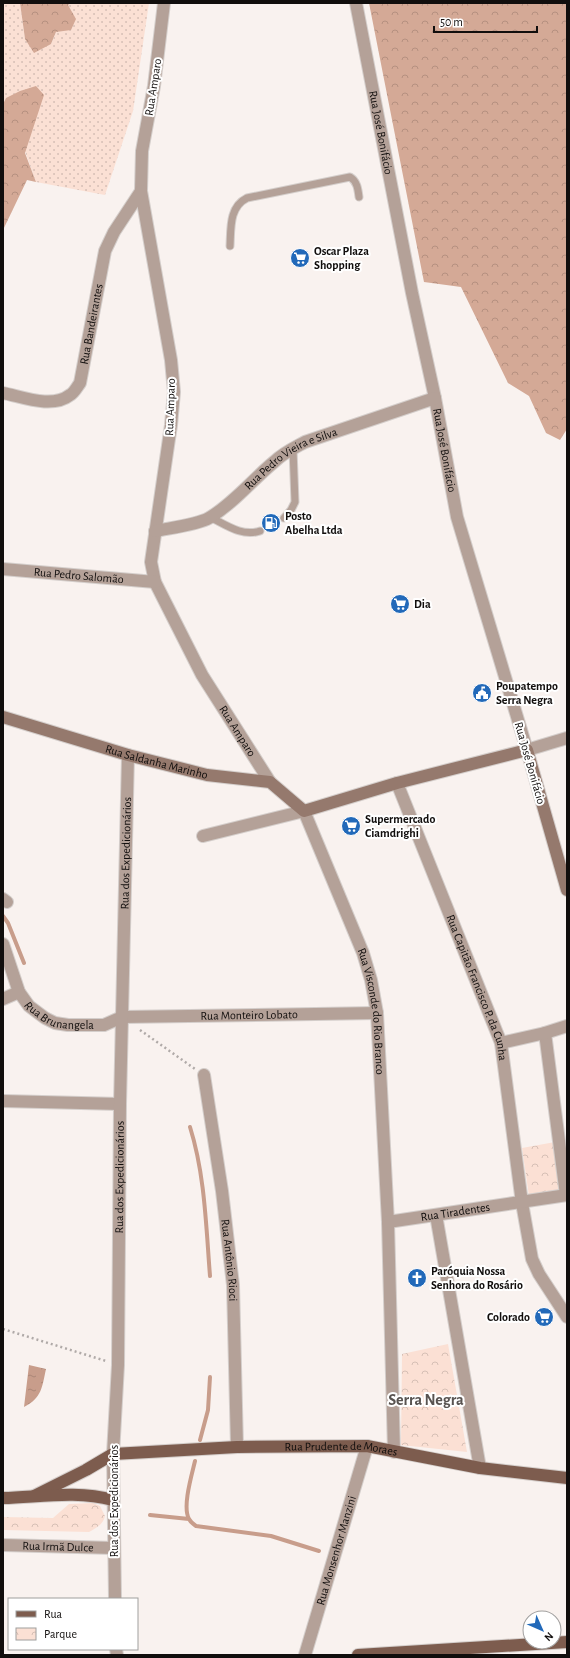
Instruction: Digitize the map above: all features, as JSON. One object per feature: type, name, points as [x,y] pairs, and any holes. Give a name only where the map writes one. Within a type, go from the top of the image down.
[{"type":"main road","name":"Rua Saldanha Marinho","points":[[3,717],[128,755],[207,775],[270,782]]},
{"type":"main road","points":[[270,782],[304,811],[397,783],[526,750]]},
{"type":"main road","name":"Rua José Bonifácio","points":[[526,750],[567,890]]},
{"type":"main road","name":"Rua Prudente de Moraes","points":[[113,1454],[237,1447],[367,1446],[480,1468],[567,1478]]},
{"type":"main road","points":[[34,1496],[86,1470],[113,1454]]},
{"type":"main road","points":[[3,1498],[82,1495],[98,1496],[113,1500]]},
{"type":"main road","points":[[358,1655],[567,1642]]},
{"type":"street","name":"Rua Amparo","points":[[164,3],[154,86],[142,151],[140,191],[171,360],[174,392],[172,425],[151,562],[155,582],[202,675],[270,782]]},
{"type":"street","name":"Rua José Bonifácio","points":[[356,3],[412,293],[435,398],[457,517],[526,750]]},
{"type":"street","name":"Rua Bandeirantes","points":[[3,393],[44,402],[59,401],[70,395],[80,383],[105,251],[114,232],[140,191]]},
{"type":"street","name":"Rua Pedro Vieira e Silva","points":[[155,531],[184,525],[210,517],[232,502],[274,461],[305,442],[435,398]]},
{"type":"street","name":"Rua Pedro Salomão","points":[[3,569],[155,582]]},
{"type":"street","points":[[526,750],[567,738]]},
{"type":"street","name":"Rua dos Expedicionários","points":[[115,1598],[113,1454],[118,1365],[120,1104],[128,755]]},
{"type":"street","name":"Rua Capitão Francisco P. da Cunha","points":[[397,783],[501,1043],[522,1202],[532,1259],[539,1274],[567,1317]]},
{"type":"street","points":[[203,836],[304,811]]},
{"type":"street","name":"Rua Visconde do Rio Branco","points":[[304,811],[363,953],[377,1013],[388,1222],[394,1452]]},
{"type":"street","points":[[3,944],[19,992]]},
{"type":"street","name":"Rua Brunangela","points":[[3,999],[19,992],[30,1006],[45,1018],[68,1026],[104,1024],[122,1017]]},
{"type":"street","name":"Rua Monteiro Lobato","points":[[122,1017],[377,1013]]},
{"type":"street","points":[[501,1043],[545,1033],[567,1026]]},
{"type":"street","points":[[545,1033],[567,1195]]},
{"type":"street","name":"Rua Antônio Rioci","points":[[204,1075],[222,1191],[233,1285],[237,1447]]},
{"type":"street","points":[[3,1101],[120,1104]]},
{"type":"street","name":"Rua Tiradentes","points":[[388,1222],[567,1195]]},
{"type":"street","points":[[436,1215],[480,1468]]},
{"type":"street","name":"Rua Monsenhor Manzini","points":[[305,1655],[367,1446]]},
{"type":"street","name":"Rua Irmã Dulce","points":[[3,1545],[114,1548]]},
{"type":"lane","points":[[230,246],[232,216],[236,206],[247,198],[350,177],[358,186],[359,197]]},
{"type":"lane","points":[[284,518],[291,510],[295,502],[293,448]]},
{"type":"lane","points":[[210,517],[243,533],[252,534],[260,531]]},
{"type":"path","points":[[122,1017],[204,1075]]},
{"type":"path","points":[[3,1329],[118,1365]]},
{"type":"green space","points":[[3,3],[20,3],[25,39],[51,44],[68,5],[71,3],[149,3],[133,111],[105,195],[36,182],[6,98],[3,104]]},
{"type":"green space","points":[[20,3],[71,3],[68,5],[76,19],[71,30],[56,32],[51,44],[34,53],[25,39]]},
{"type":"green space","points":[[369,3],[567,3],[567,429],[560,440],[546,433],[529,396],[508,383],[461,287],[424,282]]},
{"type":"green space","points":[[36,86],[44,95],[25,153],[36,182],[27,180],[3,230],[3,104],[6,98],[20,91]]},
{"type":"green space","points":[[555,1142],[561,1191],[529,1196],[522,1148]]},
{"type":"green space","points":[[448,1344],[467,1452],[401,1445],[402,1354]]},
{"type":"green space","points":[[93,1503],[100,1506],[105,1516],[97,1528],[89,1532],[3,1530],[3,1517],[53,1518],[69,1504]]},
{"type":"water","points":[[29,1365],[46,1369],[42,1387],[38,1396],[30,1404],[24,1407]]},
{"type":"waterway","points":[[3,916],[8,923],[24,963]]},
{"type":"waterway","points":[[190,1127],[202,1182],[210,1276]]},
{"type":"waterway","points":[[200,1440],[208,1410],[210,1377]]},
{"type":"waterway","points":[[195,1461],[188,1490],[187,1514],[191,1522],[196,1526],[271,1536],[319,1551]]},
{"type":"waterway","points":[[150,1515],[189,1519]]},
{"type":"place","name":"Oscar Plaza Shopping","points":[[300,258]]},
{"type":"place","name":"Posto Abelha Ltda","points":[[271,523]]},
{"type":"place","name":"Dia","points":[[400,604]]},
{"type":"place","name":"Poupatempo Serra Negra","points":[[482,693]]},
{"type":"place","name":"Supermercado Ciamdrighi","points":[[351,826]]},
{"type":"place","name":"Paróquia Nossa Senhora do Rosário","points":[[417,1278]]},
{"type":"place","name":"Colorado","points":[[544,1317]]},
{"type":"district","name":"Serra Negra","points":[[426,1399]]}]
